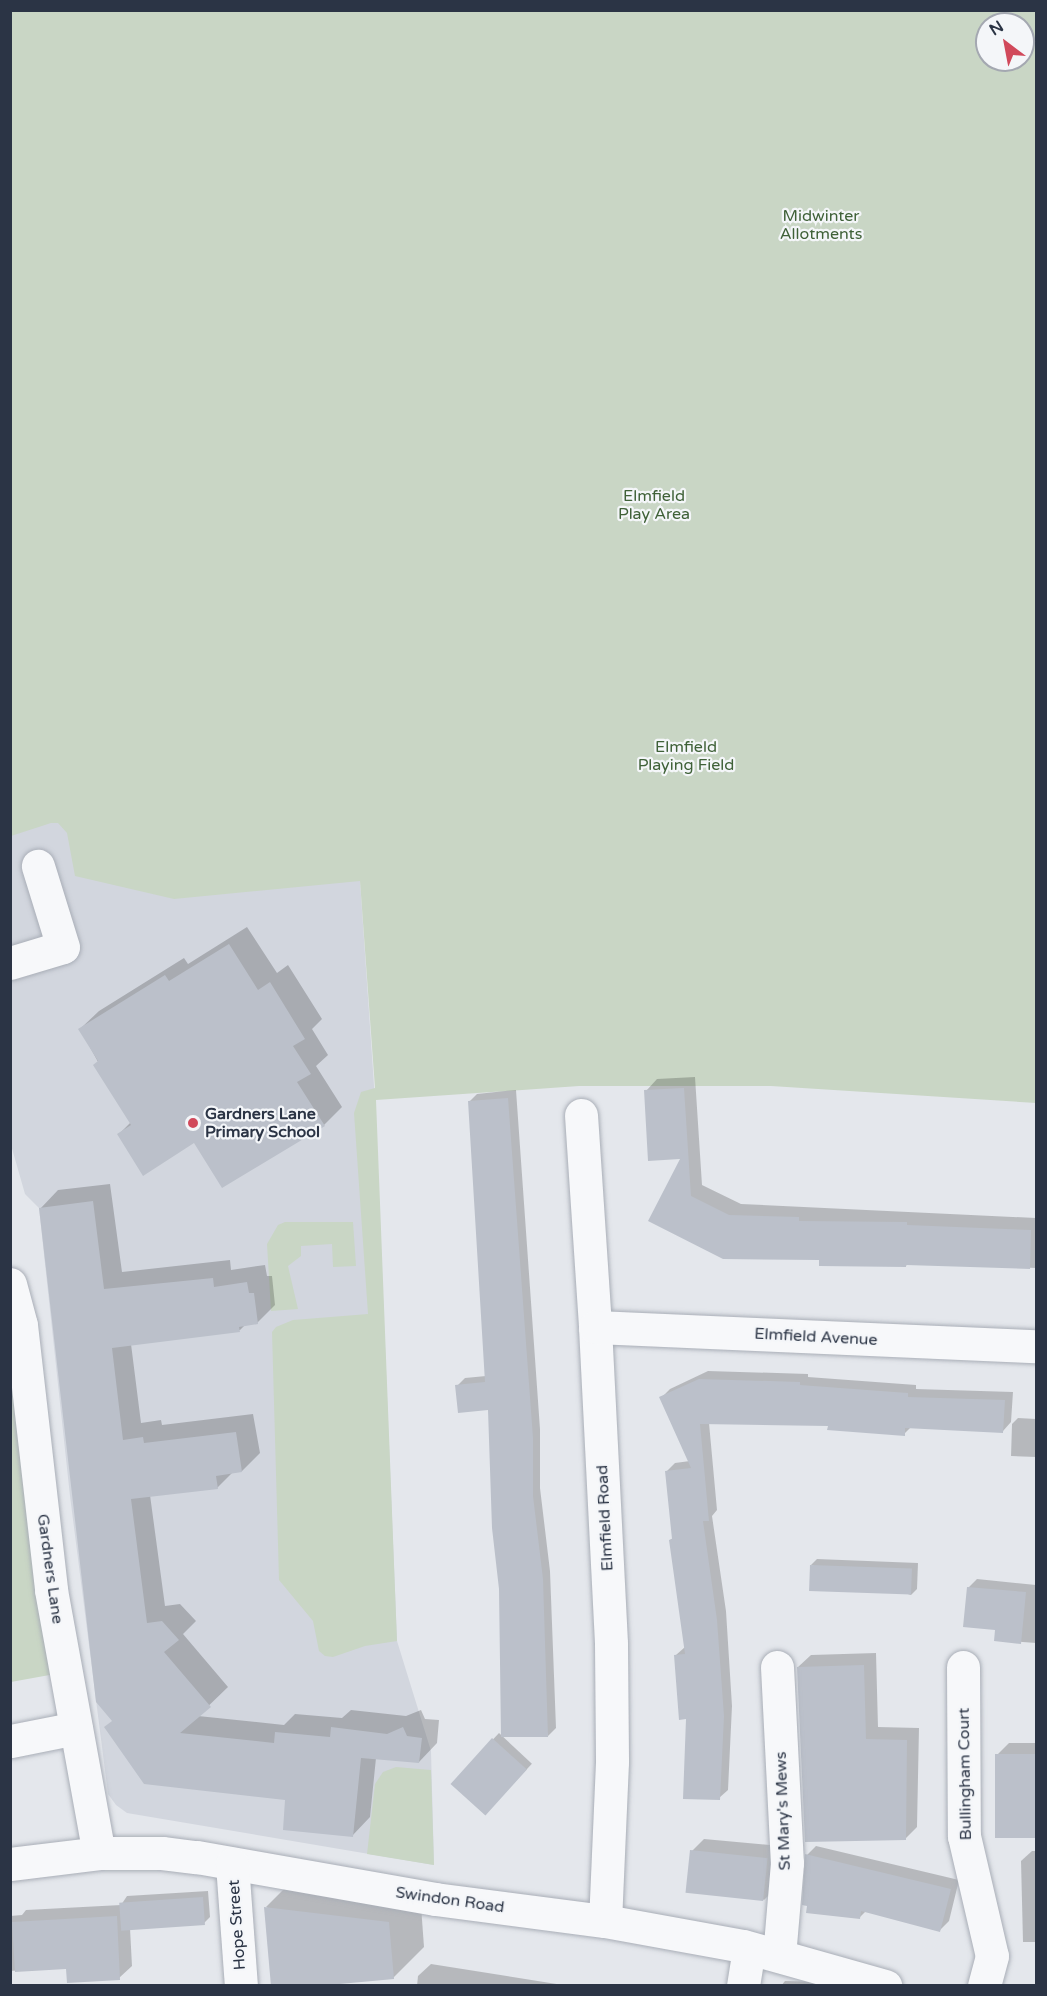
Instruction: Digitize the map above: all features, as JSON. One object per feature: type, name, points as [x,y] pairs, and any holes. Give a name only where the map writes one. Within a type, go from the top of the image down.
[{"type":"street","points":[[10,963],[63,947],[38,866]]},
{"type":"street","name":"Elmfield Road","points":[[581,1115],[596,1327],[611,1644],[612,1762],[604,1921]]},
{"type":"street","name":"Gardners Lane","points":[[10,1284],[21,1325],[51,1590],[99,1853]]},
{"type":"street","name":"Elmfield Avenue","points":[[596,1327],[1036,1346]]},
{"type":"street","name":"St Mary's Mews","points":[[743,1986],[764,1952],[787,1863],[777,1667]]},
{"type":"street","name":"Bullingham Court","points":[[963,1667],[964,1836],[992,1956],[984,1986]]},
{"type":"street","points":[[11,1741],[76,1728]]},
{"type":"street","name":"Swindon Road","points":[[10,1864],[99,1853],[162,1853],[435,1899],[604,1921],[764,1952],[885,1986]]},
{"type":"street","name":"Hope Street","points":[[232,1864],[241,1986]]},
{"type":"shaded area","name":"Gardners Lane Primary School","points":[[11,414],[360,881],[375,1100],[397,1641],[431,1751],[434,1865],[127,1813],[116,1805],[108,1794],[70,1496],[39,1208],[25,1194],[11,1145]]},
{"type":"green space","points":[[11,10],[1036,11],[1036,1103],[771,1086],[579,1086],[376,1100],[397,1641],[365,1646],[333,1657],[325,1656],[319,1651],[313,1621],[279,1580],[272,1332],[276,1327],[293,1320],[368,1314],[354,1113],[361,1092],[375,1088],[360,881],[174,899],[75,876],[67,833],[58,823],[51,823],[11,836]]},
{"type":"green space","points":[[285,1222],[353,1222],[356,1266],[333,1267],[332,1244],[301,1246],[301,1256],[288,1266],[298,1309],[271,1311],[267,1244],[278,1225]]},
{"type":"green space","points":[[10,1284],[66,1672],[11,1682],[10,1682]]},
{"type":"green space","points":[[396,1767],[431,1770],[434,1865],[367,1854],[375,1784],[383,1772]]},
{"type":"building","points":[[229,944],[258,990],[270,982],[305,1039],[293,1046],[311,1074],[297,1082],[325,1126],[222,1188],[194,1143],[143,1176],[117,1134],[131,1125],[93,1065],[98,1061],[78,1029],[165,975],[169,981]]},
{"type":"building","points":[[684,1088],[691,1196],[729,1215],[799,1217],[799,1221],[907,1222],[907,1225],[1031,1230],[1030,1269],[906,1265],[906,1267],[819,1266],[819,1260],[723,1259],[648,1221],[680,1159],[648,1161],[644,1090]]},
{"type":"building","points":[[508,1098],[533,1438],[533,1496],[543,1579],[548,1737],[501,1737],[499,1589],[492,1528],[488,1410],[458,1413],[455,1385],[485,1382],[468,1101]]},
{"type":"building","points":[[93,1201],[104,1289],[213,1278],[214,1287],[247,1282],[249,1293],[254,1293],[258,1324],[239,1327],[240,1332],[112,1348],[123,1440],[143,1437],[144,1443],[236,1432],[242,1472],[216,1476],[218,1489],[131,1499],[147,1623],[162,1621],[179,1640],[164,1652],[211,1707],[180,1733],[274,1743],[275,1732],[330,1737],[331,1727],[387,1734],[403,1727],[407,1736],[422,1738],[419,1763],[361,1758],[353,1837],[283,1830],[285,1800],[144,1784],[104,1727],[112,1721],[96,1702],[39,1208]]},
{"type":"building","points":[[699,1379],[800,1382],[800,1385],[908,1393],[908,1397],[1005,1400],[1003,1433],[905,1428],[905,1436],[827,1430],[828,1426],[700,1424],[709,1521],[703,1521],[717,1620],[724,1716],[720,1800],[683,1799],[686,1719],[679,1720],[674,1655],[685,1654],[669,1540],[672,1539],[665,1471],[691,1468],[659,1397]]},
{"type":"building","points":[[810,1565],[912,1569],[911,1595],[809,1591]]},
{"type":"building","points":[[967,1587],[1026,1592],[1021,1644],[994,1641],[995,1630],[963,1627]]},
{"type":"building","points":[[864,1665],[866,1739],[907,1740],[906,1840],[805,1842],[797,1667]]},
{"type":"building","points":[[492,1738],[527,1769],[485,1816],[451,1784]]},
{"type":"building","points":[[995,1754],[1036,1754],[1036,1838],[995,1838]]},
{"type":"building","points":[[690,1850],[768,1858],[763,1901],[686,1893]]},
{"type":"building","points":[[805,1854],[951,1889],[940,1932],[861,1911],[860,1919],[806,1913],[807,1906],[802,1905]]},
{"type":"building","points":[[203,1897],[205,1925],[121,1931],[119,1903]]},
{"type":"building","points":[[264,1907],[389,1922],[394,1979],[318,1986],[271,1986]]},
{"type":"building","points":[[117,1916],[120,1980],[67,1983],[66,1969],[15,1972],[12,1922]]},
{"type":"place","name":"Gardners Lane Primary School","points":[[193,1123]]},
{"type":"park label","name":"Midwinter Allotments","points":[[821,225]]},
{"type":"park label","name":"Elmfield Play Area","points":[[654,505]]},
{"type":"park label","name":"Elmfield Playing Field","points":[[686,756]]}]
